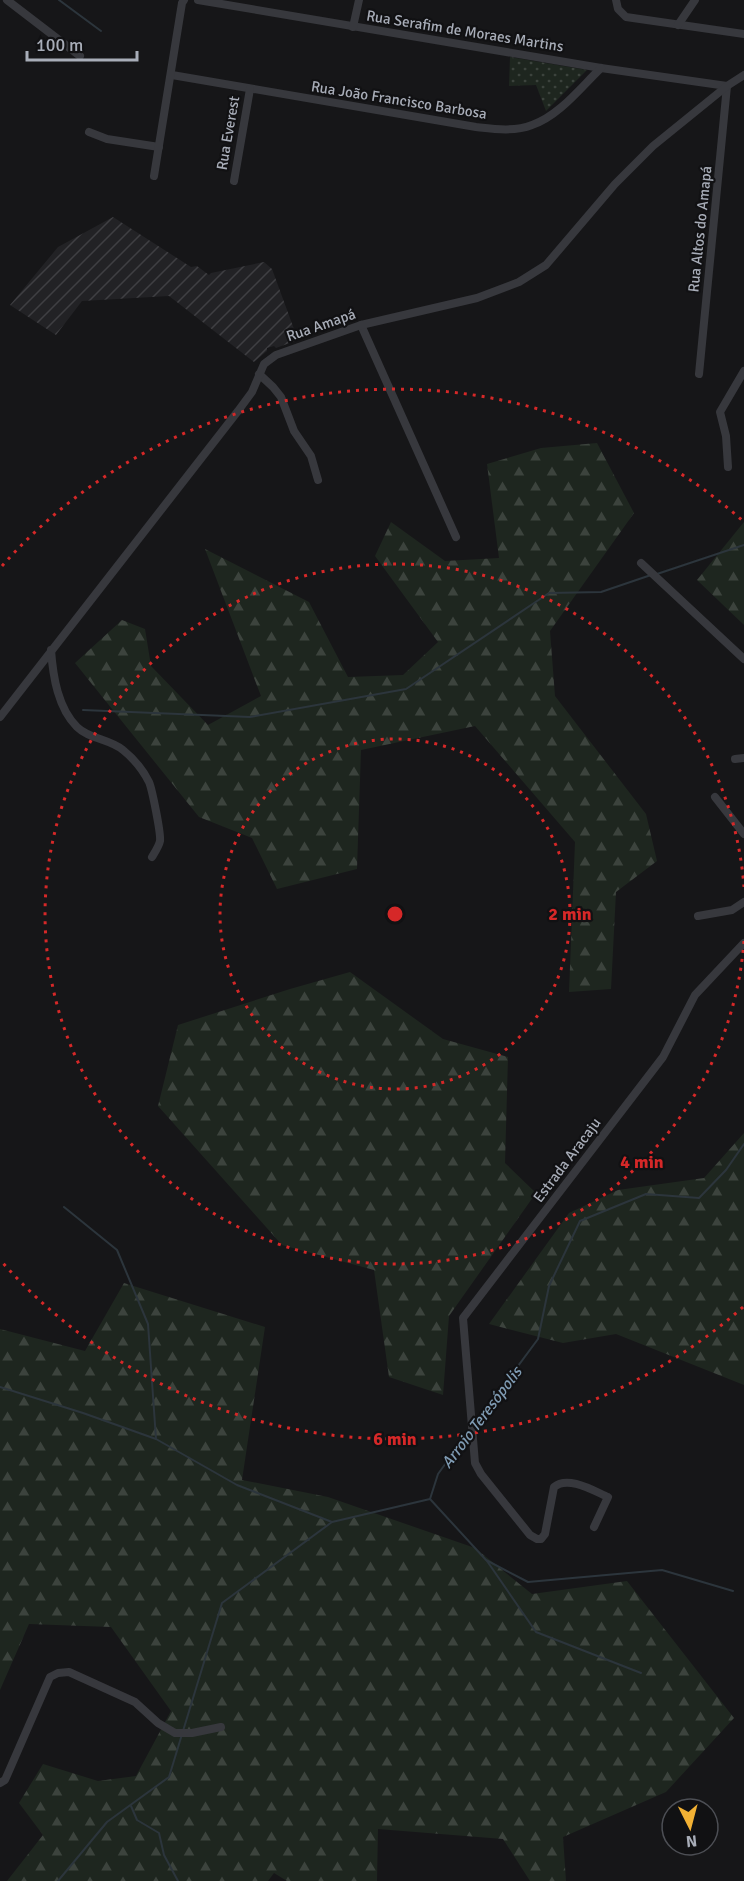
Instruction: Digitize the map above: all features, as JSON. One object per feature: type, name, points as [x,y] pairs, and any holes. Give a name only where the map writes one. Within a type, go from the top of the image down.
[{"type":"street","points":[[7,0],[80,56]]},
{"type":"street","points":[[154,176],[184,0]]},
{"type":"street","name":"Rua Serafim de Moraes Martins","points":[[198,0],[601,68],[727,86]]},
{"type":"street","points":[[352,27],[359,0]]},
{"type":"street","points":[[616,0],[618,9],[626,17],[744,34]]},
{"type":"street","points":[[678,25],[695,0]]},
{"type":"street","name":"Rua João Francisco Barbosa","points":[[172,75],[502,130],[530,126],[543,120],[563,105],[601,68]]},
{"type":"street","name":"Rua Amapá","points":[[0,717],[238,411],[252,392],[264,364],[276,355],[361,325],[477,298],[519,282],[546,265],[615,184],[653,146],[744,75]]},
{"type":"street","name":"Rua Altos do Amapá","points":[[699,374],[727,86]]},
{"type":"street","name":"Rua Everest","points":[[234,181],[250,89]]},
{"type":"street","points":[[89,132],[107,139],[159,147]]},
{"type":"street","points":[[361,325],[456,537]]},
{"type":"street","points":[[728,467],[726,436],[720,412],[744,371]]},
{"type":"street","points":[[259,374],[281,397],[294,431],[310,456],[318,480]]},
{"type":"street","points":[[641,563],[744,659]]},
{"type":"street","points":[[51,650],[53,673],[59,696],[70,718],[79,729],[121,748],[136,762],[149,783],[160,831],[160,842],[152,857]]},
{"type":"street","points":[[735,759],[744,758]]},
{"type":"street","points":[[716,796],[744,834]]},
{"type":"street","points":[[698,916],[732,910],[744,902]]},
{"type":"street","name":"Estrada Aracaju","points":[[594,1527],[608,1497],[589,1488],[568,1483],[558,1484],[554,1487],[544,1534],[542,1539],[537,1539],[530,1535],[475,1463],[463,1318],[663,1057],[695,995],[744,943]]},
{"type":"street","points":[[0,1783],[5,1780],[50,1677],[58,1673],[69,1672],[135,1702],[158,1724],[175,1733],[192,1733],[221,1726]]},
{"type":"shaded area","points":[[113,217],[191,267],[197,266],[209,275],[264,262],[272,269],[298,340],[276,348],[274,346],[267,348],[267,351],[254,362],[169,296],[82,301],[56,335],[10,305],[58,247]]},
{"type":"green space","points":[[510,57],[587,70],[546,111],[536,85],[509,86]]},
{"type":"green space","points":[[597,443],[634,513],[550,631],[555,696],[646,814],[657,861],[616,892],[611,989],[569,992],[575,842],[475,726],[361,750],[357,869],[277,889],[252,838],[199,817],[75,663],[122,620],[145,629],[151,666],[208,725],[261,696],[205,549],[309,602],[348,677],[403,675],[438,642],[375,556],[391,522],[445,561],[499,558],[487,464],[541,448]]},
{"type":"green space","points":[[744,522],[744,625],[697,580]]},
{"type":"green space","points":[[350,972],[443,1039],[508,1057],[505,1163],[536,1193],[449,1316],[443,1395],[389,1377],[374,1270],[282,1245],[158,1106],[178,1025]]},
{"type":"green space","points":[[744,1133],[744,1385],[616,1334],[563,1343],[489,1324],[569,1213],[618,1190],[704,1178]]},
{"type":"green space","points":[[124,1283],[265,1327],[242,1480],[328,1497],[475,1548],[532,1594],[627,1581],[734,1718],[666,1792],[563,1837],[566,1881],[530,1881],[503,1839],[378,1829],[377,1881],[287,1881],[274,1873],[268,1881],[7,1881],[43,1835],[19,1803],[43,1764],[98,1781],[136,1776],[171,1711],[111,1627],[29,1624],[0,1690],[0,1329],[85,1351]]},
{"type":"waterway","points":[[59,0],[101,31]]},
{"type":"waterway","points":[[657,574],[744,545]]},
{"type":"waterway","points":[[83,710],[250,717],[406,689],[549,593],[601,592],[651,575]]},
{"type":"waterway","name":"Arroio Teresópolis","points":[[475,1424],[538,1339],[549,1286],[580,1221],[646,1194],[699,1198],[726,1170],[744,1144]]},
{"type":"waterway","points":[[64,1207],[117,1250],[148,1324],[156,1439]]},
{"type":"waterway","points":[[0,1387],[156,1439],[237,1485],[332,1522]]},
{"type":"waterway","name":"Arroio Teresópolis","points":[[58,1881],[107,1822],[169,1777],[222,1603],[332,1522],[430,1499],[438,1474],[469,1431]]},
{"type":"waterway","points":[[430,1499],[486,1560],[528,1582],[662,1570],[733,1591]]},
{"type":"waterway","points":[[487,1561],[536,1632],[641,1673]]},
{"type":"waterway","points":[[131,1806],[137,1820],[159,1833],[164,1855],[178,1881]]}]
